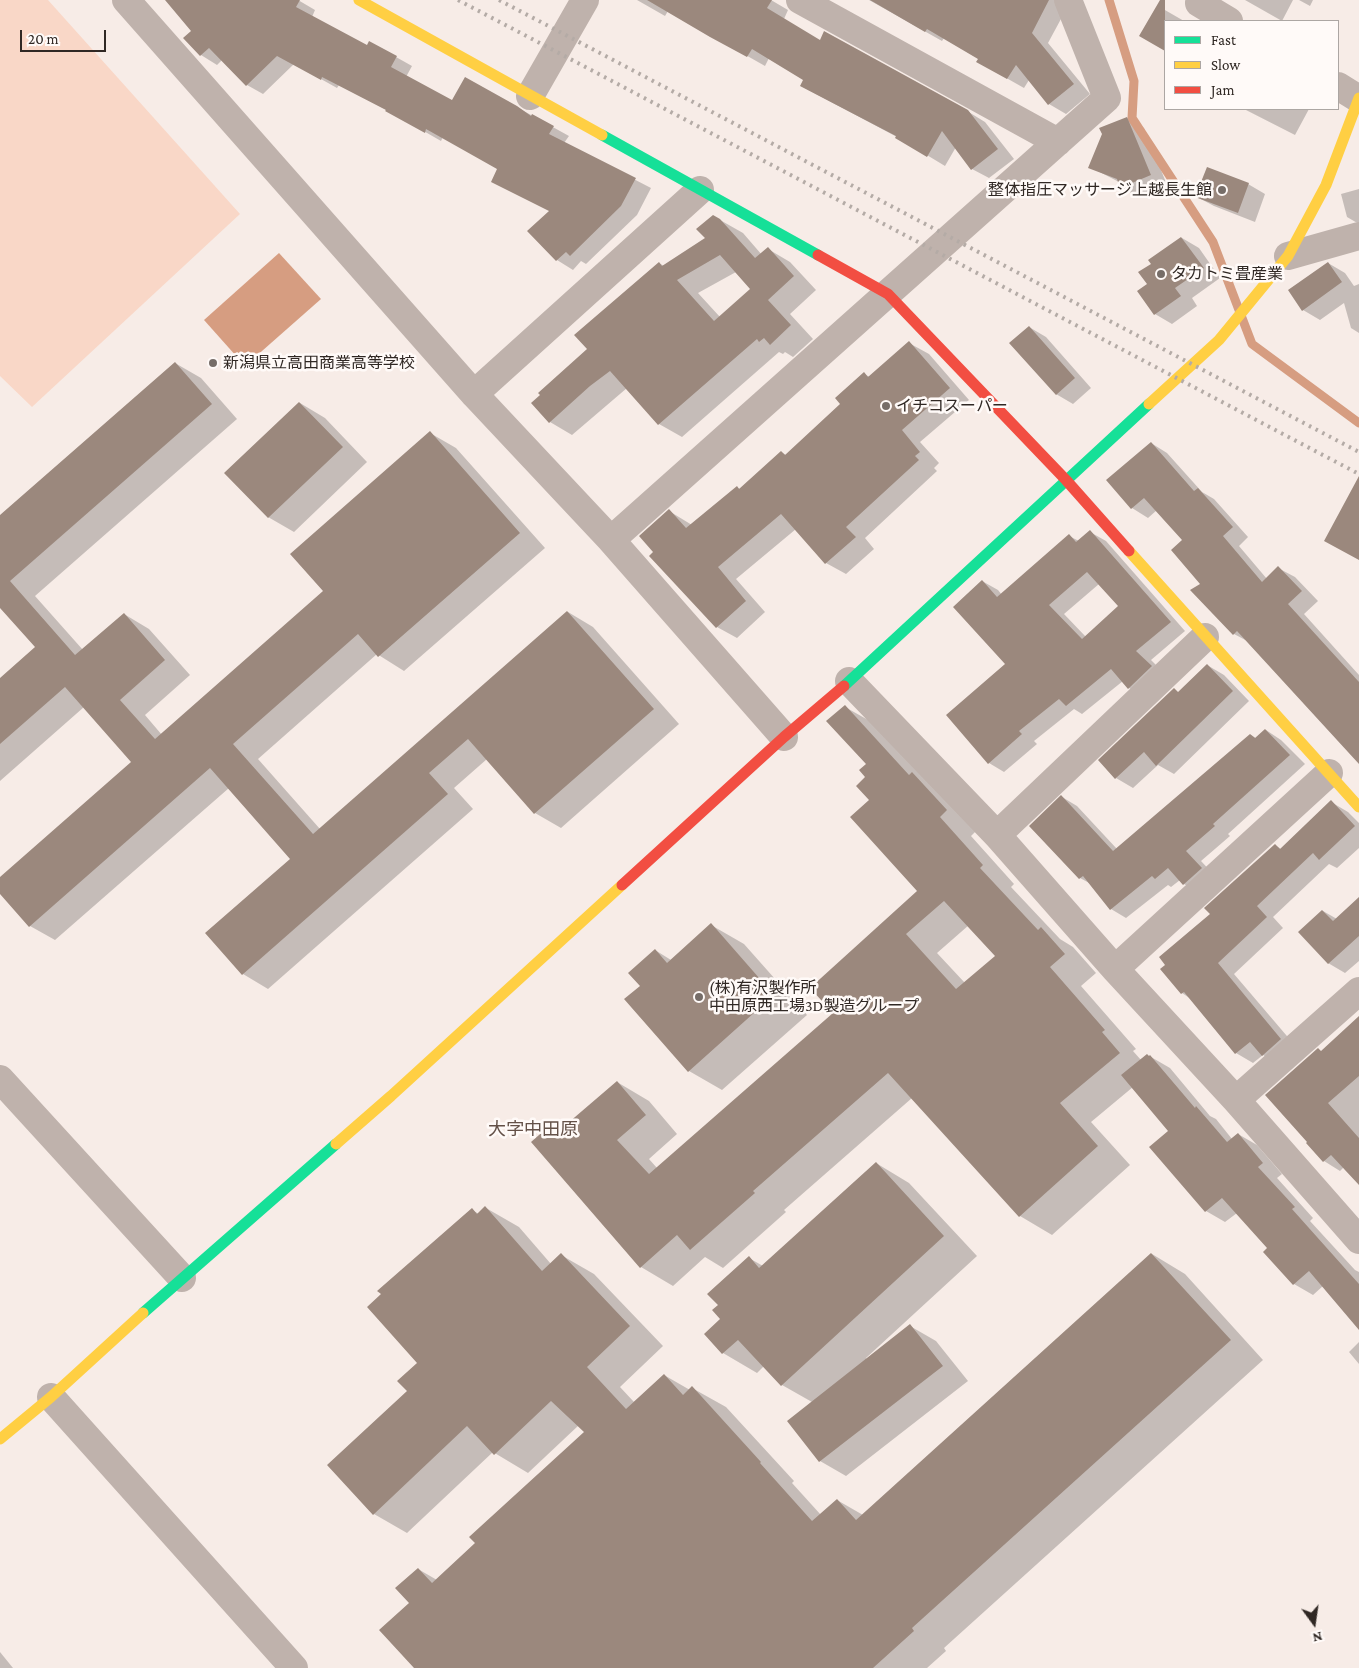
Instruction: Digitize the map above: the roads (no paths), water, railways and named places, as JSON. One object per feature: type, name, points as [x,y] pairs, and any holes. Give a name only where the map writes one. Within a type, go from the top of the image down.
[{"type":"street","points":[[126,0],[474,394],[611,540],[784,737]]},
{"type":"street","points":[[359,0],[888,294],[1066,480],[1359,807]]},
{"type":"street","points":[[530,96],[584,0]]},
{"type":"street","points":[[800,0],[1058,142]]},
{"type":"street","points":[[611,540],[1107,98],[1068,0]]},
{"type":"street","points":[[1197,1],[1227,20]]},
{"type":"street","points":[[0,1440],[391,1096],[784,737],[849,681],[1219,340],[1288,256],[1326,185],[1359,98],[1339,87]]},
{"type":"street","points":[[474,394],[700,190]]},
{"type":"street","points":[[1288,256],[1359,236]]},
{"type":"street","points":[[997,835],[1205,637]]},
{"type":"street","points":[[849,681],[997,835],[1114,969],[1236,1100],[1359,1240]]},
{"type":"street","points":[[1114,969],[1329,773]]},
{"type":"street","points":[[1236,1100],[1359,991]]},
{"type":"street","points":[[0,1079],[182,1278]]},
{"type":"street","points":[[51,1397],[294,1668]]},
{"type":"waterway","points":[[1109,0],[1134,81],[1132,118],[1213,242],[1252,344],[1359,423]]},
{"type":"railway","points":[[458,0],[1359,474]]},
{"type":"railway","points":[[499,0],[1359,452]]},
{"type":"place","name":"整体指圧マッサージ上越長生館","points":[[1222,190]]},
{"type":"place","name":"タカトミ畳産業","points":[[1161,274]]},
{"type":"place","name":"新潟県立高田商業高等学校","points":[[213,363]]},
{"type":"place","name":"イチコスーパー","points":[[886,406]]},
{"type":"place","name":"(株)有沢製作所 中田原西工場3D製造グループ","points":[[699,997]]},
{"type":"district","name":"大字中田原","points":[[533,1129]]}]
